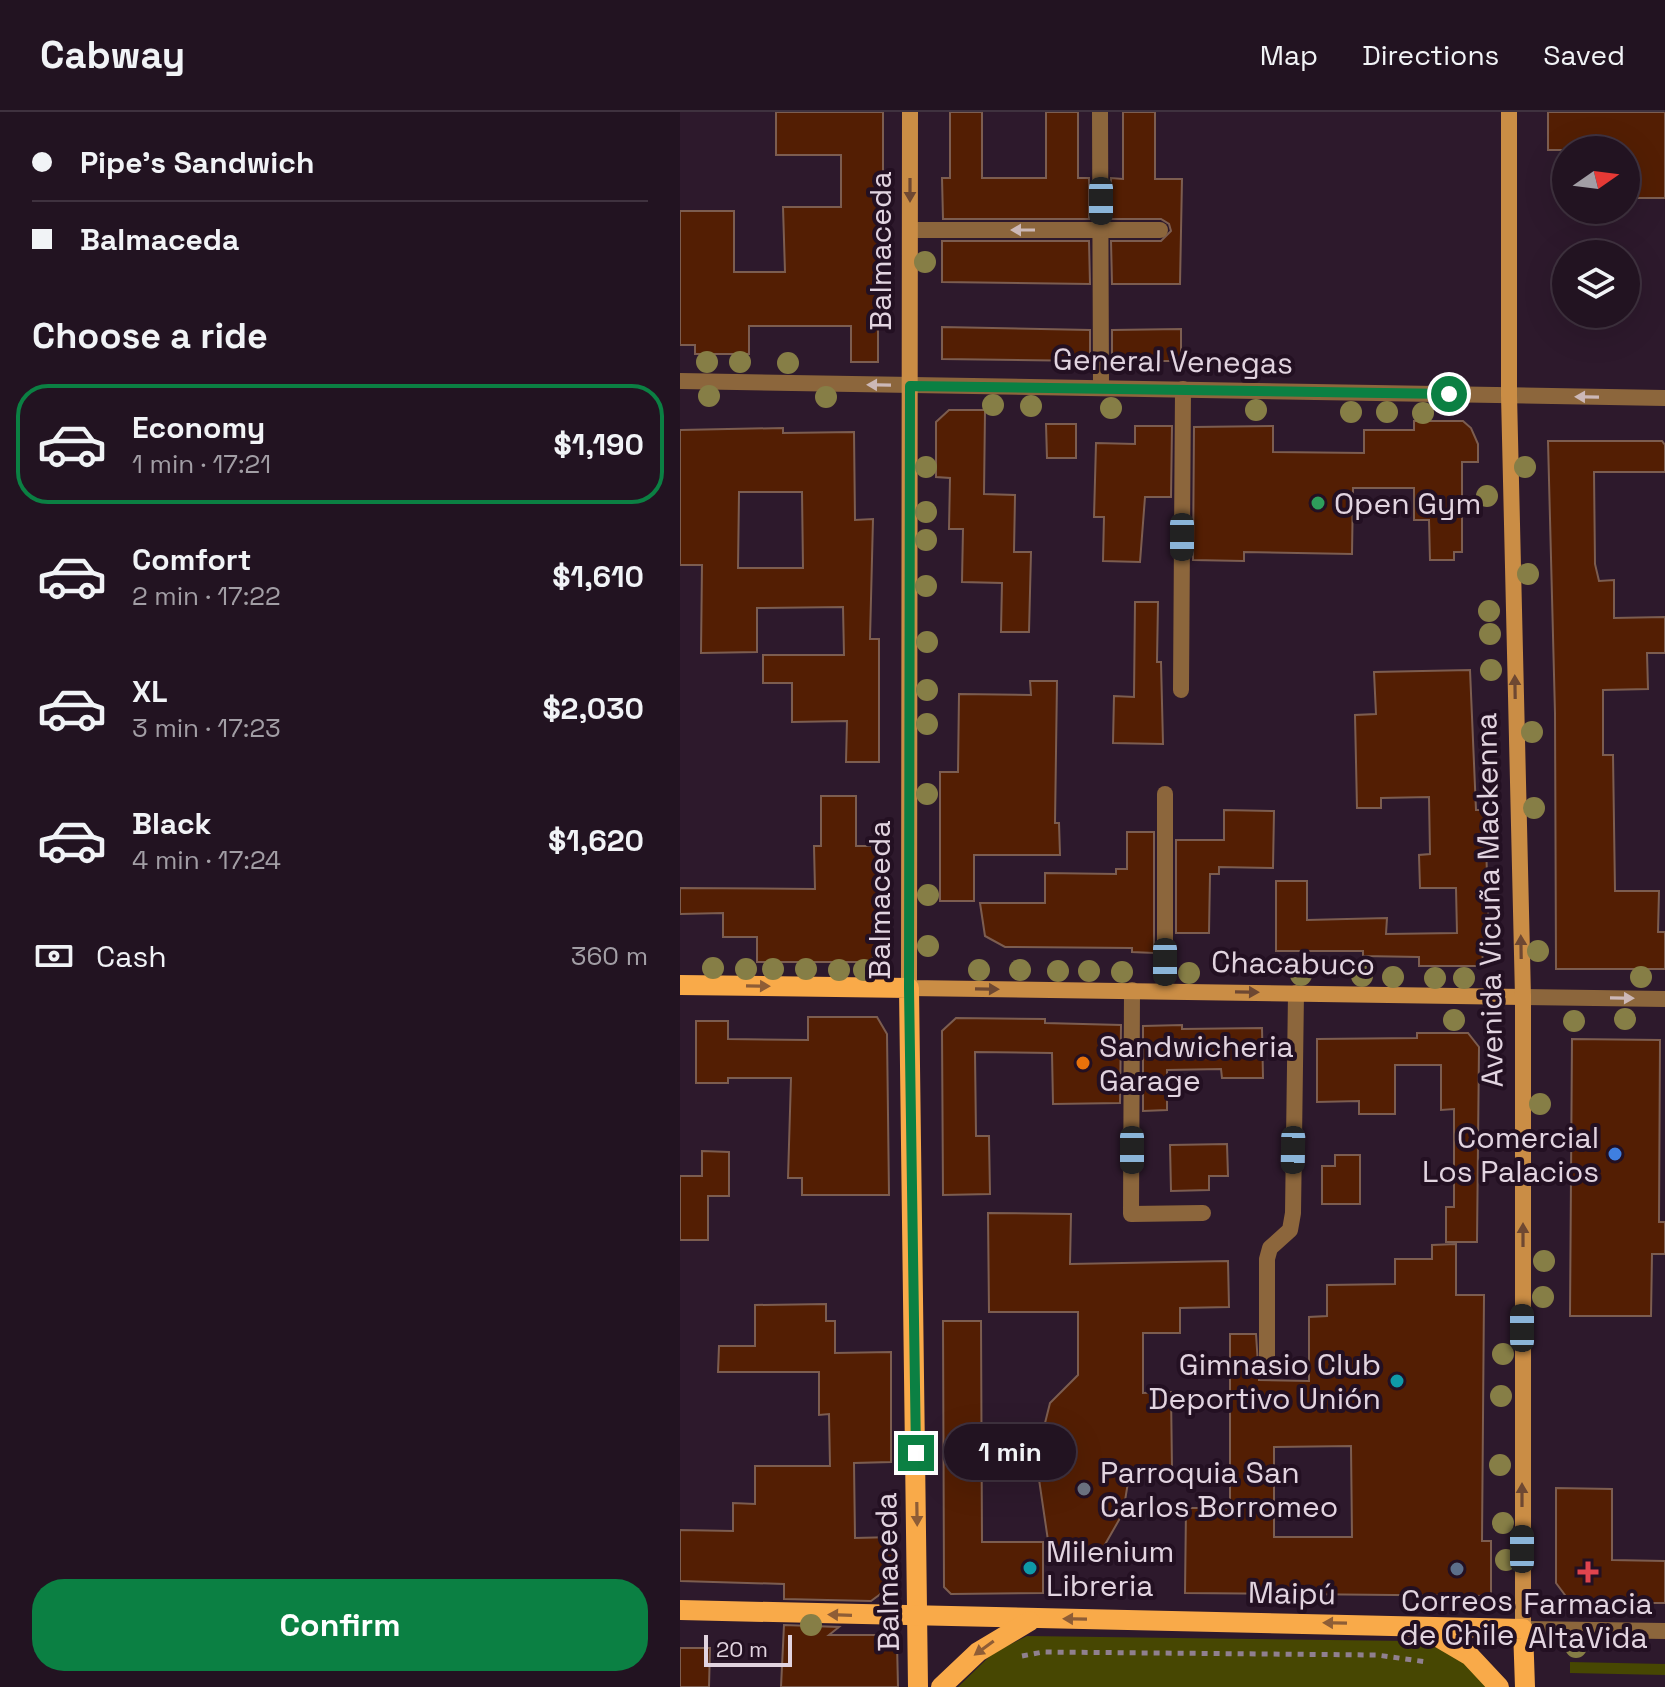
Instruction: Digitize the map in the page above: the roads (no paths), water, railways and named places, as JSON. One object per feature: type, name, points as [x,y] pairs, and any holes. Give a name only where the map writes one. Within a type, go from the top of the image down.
[{"type":"main road","name":"Balmaceda","points":[[910,112],[909,988],[918,1687]]},
{"type":"main road","name":"Avenida Vicuña Mackenna","points":[[1509,112],[1509,395],[1523,997],[1525,1687]]},
{"type":"main road","name":"Chacabuco","points":[[680,985],[1523,997]]},
{"type":"main road","name":"Maipú","points":[[680,1610],[1523,1629]]},
{"type":"main road","points":[[941,1687],[978,1652],[1034,1619]]},
{"type":"main road","points":[[1413,1625],[1452,1643],[1499,1687]]},
{"type":"street","points":[[1100,112],[1101,388]]},
{"type":"street","points":[[910,230],[1160,230]]},
{"type":"street","name":"General Venegas","points":[[680,381],[1665,398]]},
{"type":"street","points":[[1181,690],[1183,389]]},
{"type":"street","points":[[1165,794],[1165,990]]},
{"type":"street","points":[[1132,990],[1131,1214],[1203,1213]]},
{"type":"street","points":[[1267,1368],[1267,1259],[1270,1248],[1290,1230],[1293,1213],[1296,993]]},
{"type":"street","name":"Chacabuco","points":[[1523,997],[1665,999]]},
{"type":"street","name":"Maipú","points":[[1523,1629],[1665,1631]]},
{"type":"place","name":"Open Gym","points":[[1318,503]]},
{"type":"place","name":"Sandwicheria Garage","points":[[1083,1063]]},
{"type":"place","name":"Comercial Los Palacios","points":[[1615,1154]]},
{"type":"place","name":"Gimnasio Club Deportivo Unión","points":[[1397,1381]]},
{"type":"place","name":"Parroquia San Carlos Borromeo","points":[[1084,1489]]},
{"type":"place","name":"Milenium Libreria","points":[[1030,1568]]},
{"type":"place","name":"Correos de Chile","points":[[1457,1569]]},
{"type":"place","name":"Farmacia AltaVida","points":[[1588,1572]]}]
